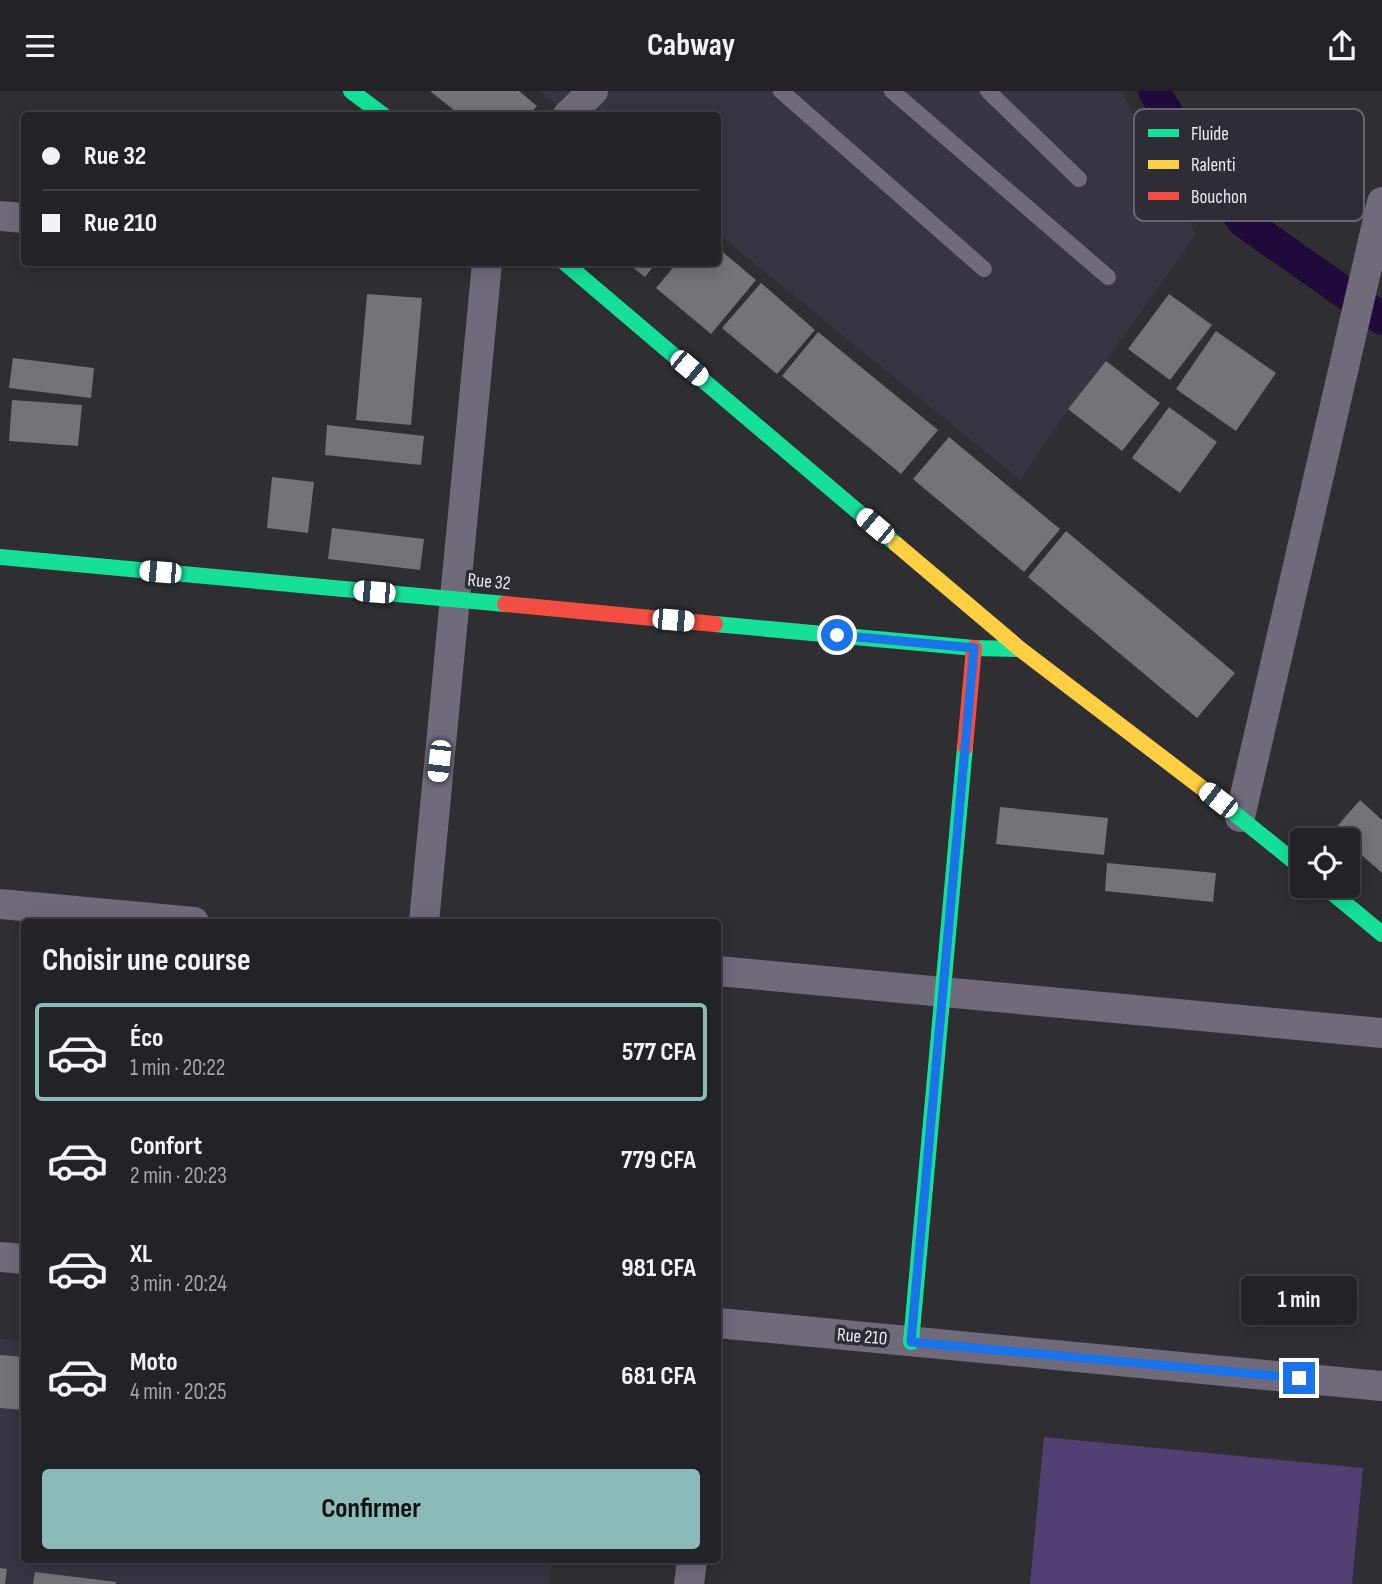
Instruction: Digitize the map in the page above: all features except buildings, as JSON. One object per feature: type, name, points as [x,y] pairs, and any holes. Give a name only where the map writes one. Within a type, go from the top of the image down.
[{"type":"street","points":[[351,91],[379,112]]},
{"type":"street","points":[[571,112],[593,91]]},
{"type":"street","points":[[1240,817],[1382,202]]},
{"type":"street","points":[[0,216],[21,218]]},
{"type":"street","points":[[424,919],[487,266]]},
{"type":"street","points":[[569,266],[1020,649],[1290,858]]},
{"type":"street","name":"Rue 32","points":[[0,557],[974,648],[1020,649]]},
{"type":"street","points":[[911,1342],[974,648]]},
{"type":"street","points":[[1339,898],[1382,934]]},
{"type":"street","points":[[0,904],[162,919]]},
{"type":"street","points":[[721,971],[1382,1033]]},
{"type":"street","points":[[0,1257],[21,1259]]},
{"type":"street","name":"Rue 210","points":[[721,1324],[1382,1385]]},
{"type":"lane","points":[[781,91],[984,269]]},
{"type":"lane","points":[[892,91],[1108,277]]},
{"type":"lane","points":[[988,91],[1079,179]]},
{"type":"shaded area","points":[[538,91],[1121,91],[1134,116],[1134,221],[1189,221],[1196,234],[1106,361],[1068,409],[1020,480],[721,236],[721,112],[565,112]]},
{"type":"shaded area","points":[[0,1339],[21,1341],[21,1563],[552,1563],[550,1584],[0,1584]]},
{"type":"shaded area","points":[[1044,1437],[1363,1468],[1352,1584],[1030,1584]]},
{"type":"waterway","points":[[1154,91],[1165,109]]},
{"type":"waterway","points":[[1243,221],[1382,319]]},
{"type":"traffic: fast","points":[[351,91],[379,112]]},
{"type":"traffic: fast","points":[[569,266],[896,544]]},
{"type":"traffic: fast","points":[[0,557],[505,604]]},
{"type":"traffic: fast","points":[[715,624],[974,648],[1020,649]]},
{"type":"traffic: fast","points":[[911,1342],[965,747]]},
{"type":"traffic: fast","points":[[1223,804],[1290,858]]},
{"type":"traffic: fast","points":[[1339,898],[1382,934]]},
{"type":"traffic: slow","points":[[896,544],[1020,649],[1223,804]]},
{"type":"traffic: jam","points":[[505,604],[715,624]]},
{"type":"traffic: jam","points":[[965,747],[974,648]]},
{"type":"route","points":[[837,635],[974,648],[911,1342],[1299,1378]]}]
